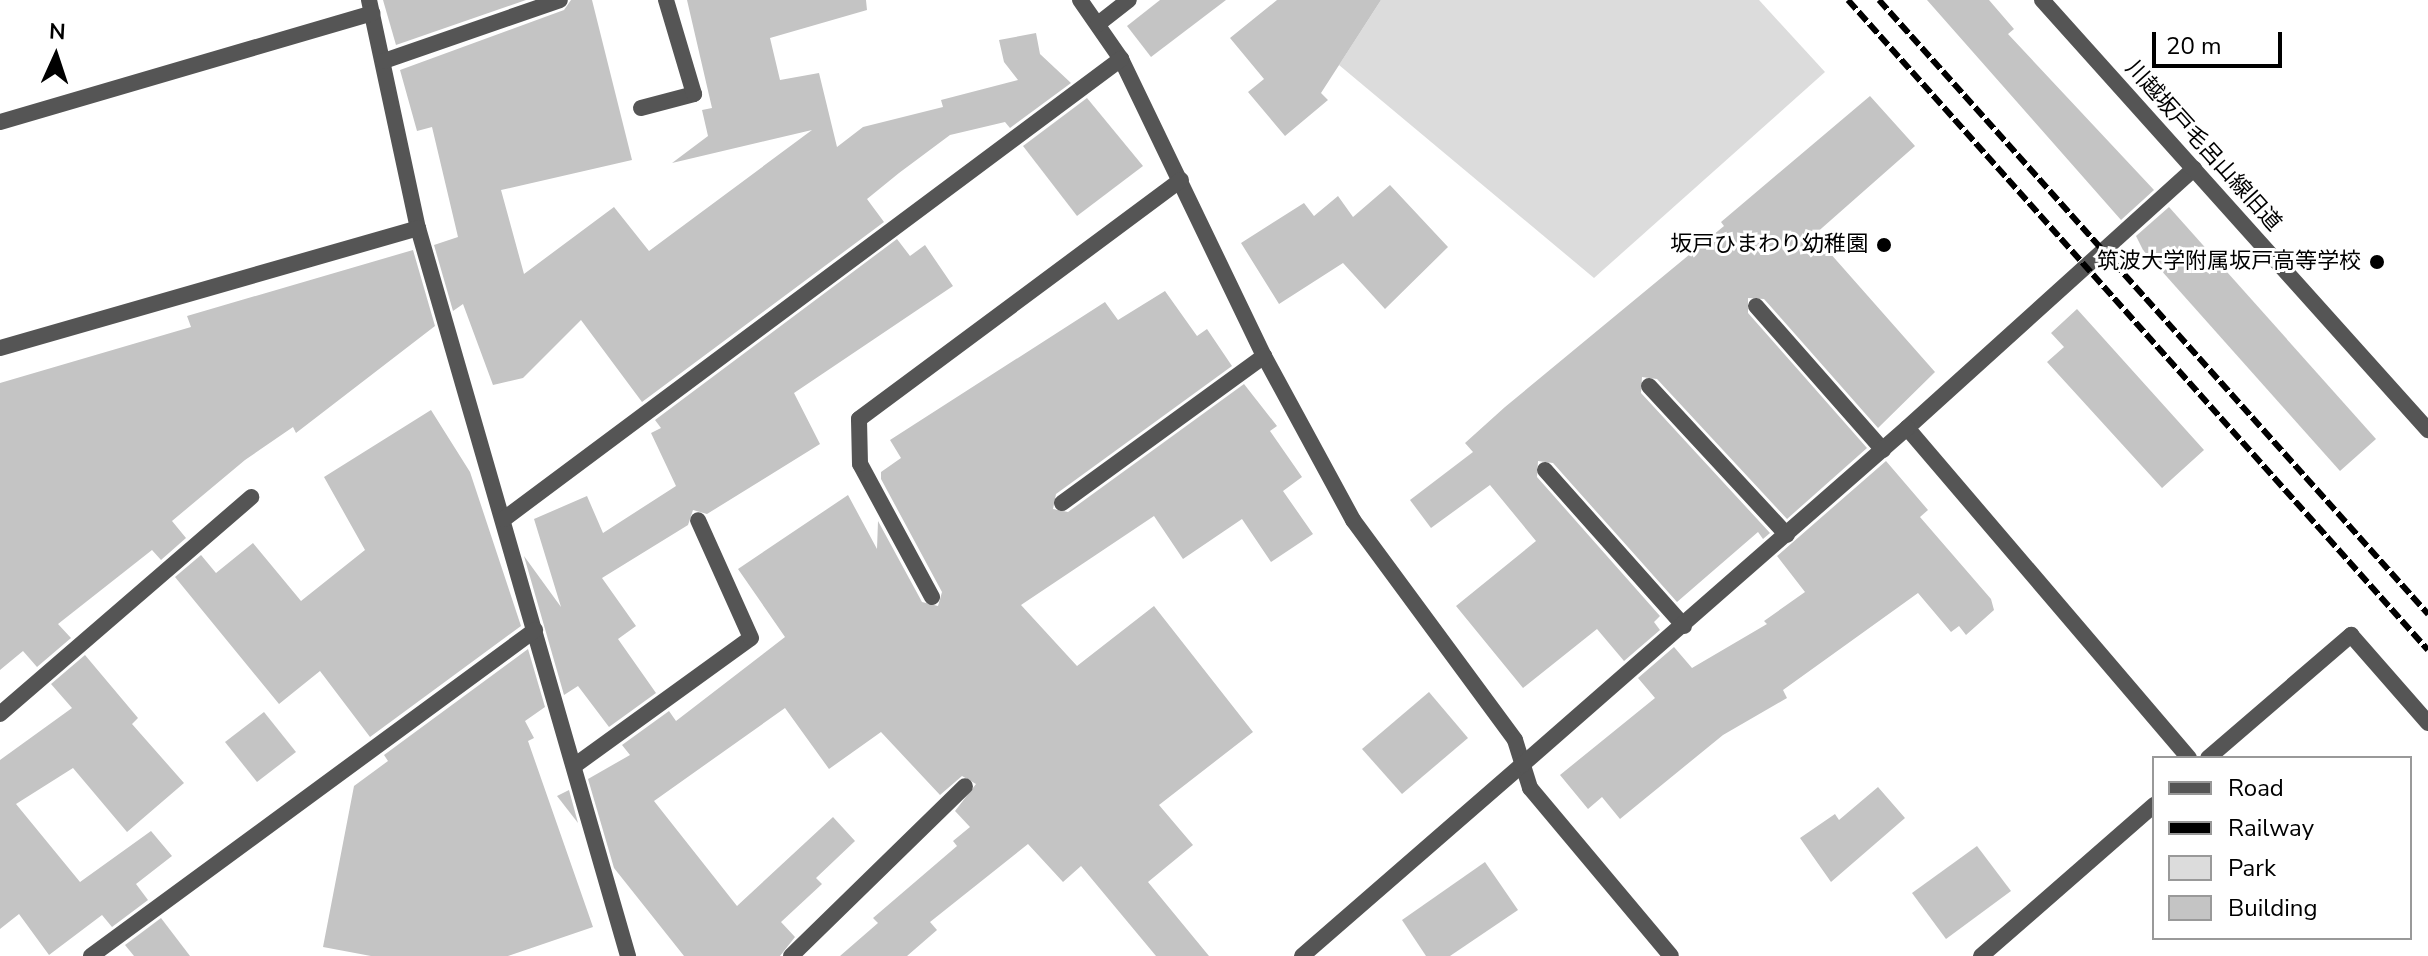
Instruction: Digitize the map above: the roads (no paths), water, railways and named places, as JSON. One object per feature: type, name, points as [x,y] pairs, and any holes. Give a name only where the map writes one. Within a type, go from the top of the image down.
[{"type":"street","points":[[384,61],[560,0]]},
{"type":"street","points":[[641,108],[694,94],[666,0]]},
{"type":"street","points":[[1080,0],[1121,59],[1264,356],[1353,520],[1515,740],[1530,788],[1671,956]]},
{"type":"street","points":[[1098,24],[1129,0]]},
{"type":"street","name":"川越坂戸毛呂山線旧道","points":[[2042,0],[2428,430]]},
{"type":"street","points":[[0,122],[370,6],[418,228],[628,956]]},
{"type":"street","points":[[504,519],[1121,59]]},
{"type":"street","points":[[1302,956],[1684,626],[2194,169]]},
{"type":"street","points":[[932,597],[860,464],[859,419],[1181,180]]},
{"type":"street","points":[[0,348],[418,228]]},
{"type":"street","points":[[1756,306],[1883,450]]},
{"type":"street","points":[[1062,503],[1264,356]]},
{"type":"street","points":[[1649,386],[1787,535]]},
{"type":"street","points":[[1907,428],[2187,756]]},
{"type":"street","points":[[1545,470],[1684,626]]},
{"type":"street","points":[[0,714],[251,497]]},
{"type":"street","points":[[574,766],[751,638],[698,520]]},
{"type":"street","points":[[91,956],[535,630]]},
{"type":"street","points":[[2210,756],[2351,635],[2428,723]]},
{"type":"street","points":[[791,956],[965,786]]},
{"type":"street","points":[[1981,956],[2152,807]]},
{"type":"railway","points":[[1848,0],[2428,650]]},
{"type":"railway","points":[[1879,0],[2428,614]]},
{"type":"place","name":"坂戸ひまわり幼稚園","points":[[1884,245]]},
{"type":"place","name":"筑波大学附属坂戸高等学校","points":[[2377,262]]}]
